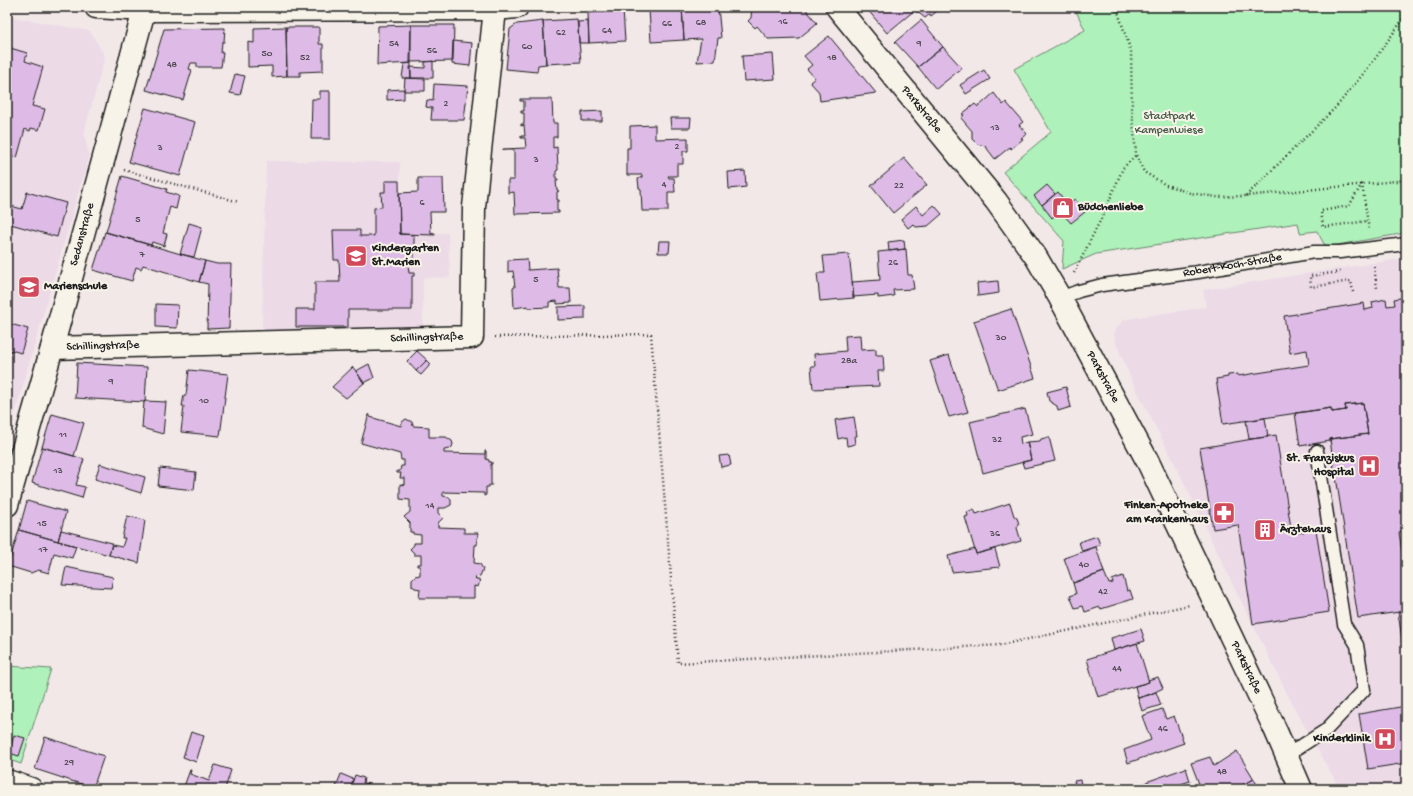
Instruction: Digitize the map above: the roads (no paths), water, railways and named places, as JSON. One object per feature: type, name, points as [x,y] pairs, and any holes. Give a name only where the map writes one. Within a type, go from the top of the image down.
[{"type":"street","points":[[96,7],[145,9],[495,9],[517,7]]},
{"type":"street","name":"Parkstraße","points":[[837,7],[996,201],[1036,256],[1148,462],[1287,755],[1301,789]]},
{"type":"street","name":"Sedanstraße","points":[[7,505],[52,348],[145,9]]},
{"type":"street","name":"Schillingstraße","points":[[52,348],[472,337],[474,206],[495,9]]},
{"type":"street","points":[[7,781],[31,789]]},
{"type":"lane","name":"Robert-Koch-Straße","points":[[1060,298],[1102,285],[1198,272],[1314,252],[1340,252],[1406,244]]},
{"type":"lane","points":[[1287,755],[1326,730],[1364,690],[1358,645],[1344,624],[1318,451]]},
{"type":"place","name":"Büdchenliebe","points":[[1063,208]]},
{"type":"place","name":"Kindergarten St.Marien","points":[[356,256]]},
{"type":"place","name":"Marienschule","points":[[29,287]]},
{"type":"place","name":"St. Franziskus Hospital","points":[[1369,466]]},
{"type":"place","name":"Finken-Apotheke am Krankenhaus","points":[[1224,513]]},
{"type":"place","name":"Ärztehaus","points":[[1265,530]]},
{"type":"place","name":"Kinderklinik","points":[[1385,739]]},
{"type":"park label","name":"Stadtpark Kampenwiese","points":[[1169,124]]}]
